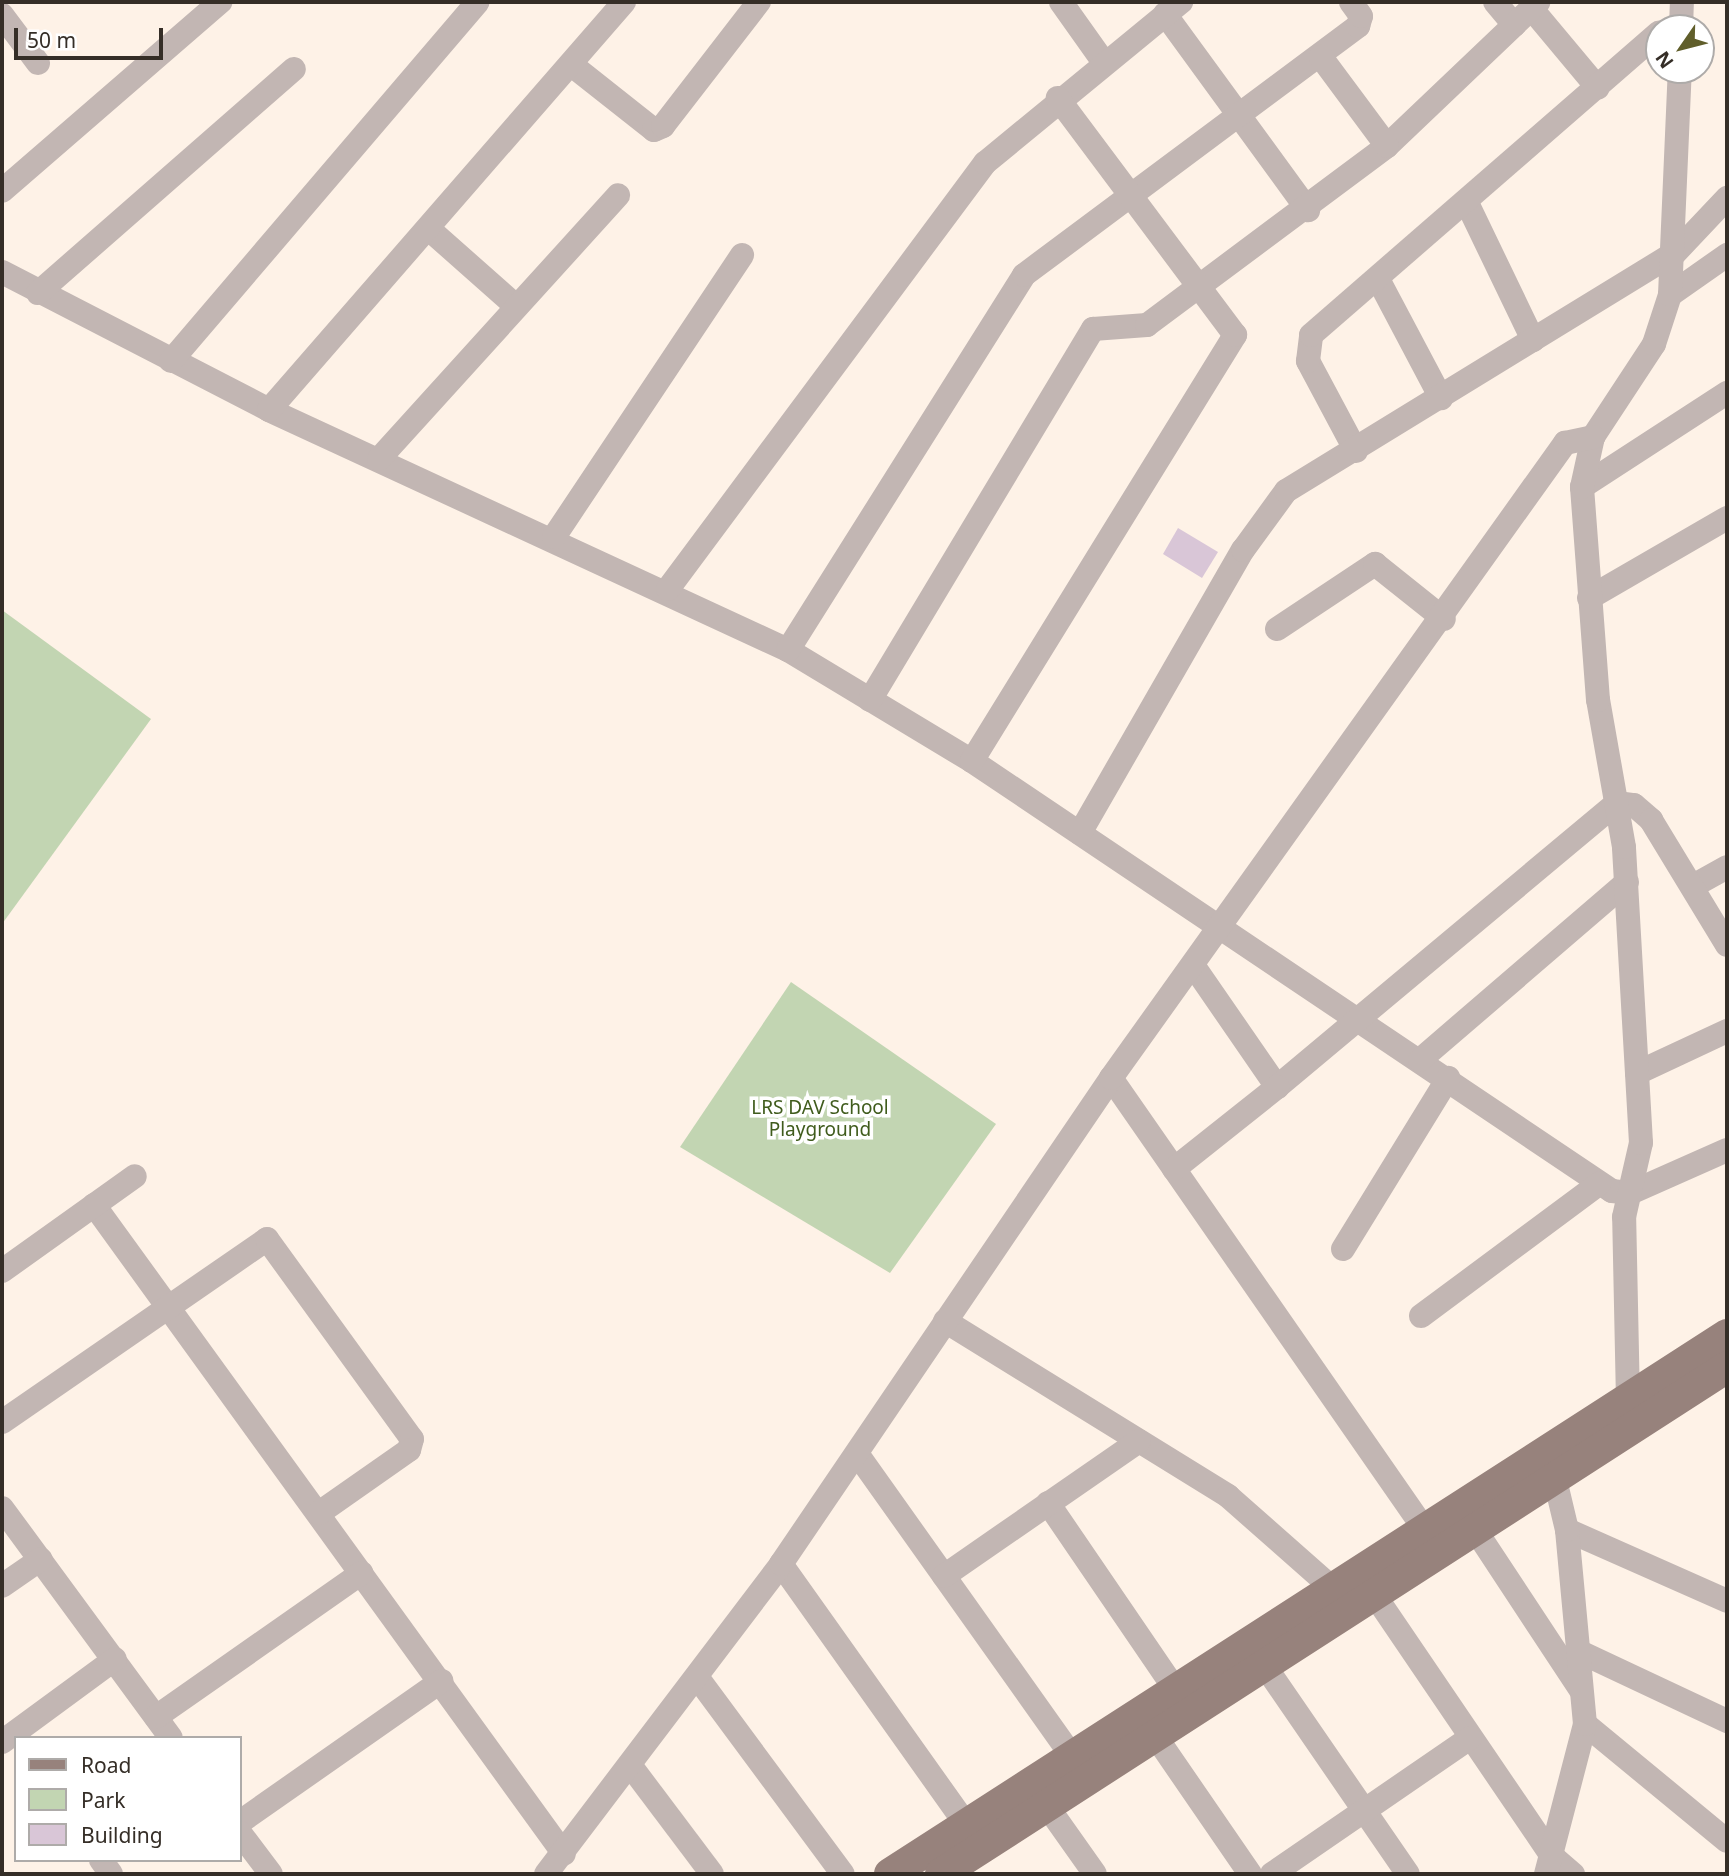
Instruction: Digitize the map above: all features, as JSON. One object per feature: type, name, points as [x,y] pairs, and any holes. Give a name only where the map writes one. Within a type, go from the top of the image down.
[{"type":"main road","points":[[890,1874],[938,1868],[1039,1794],[1365,1581],[1474,1528],[1628,1401],[1727,1335]]},
{"type":"main road","points":[[938,1868],[967,1824],[1039,1794],[1071,1755],[1147,1723],[1174,1688],[1255,1651],[1330,1586],[1365,1581],[1423,1527],[1551,1464],[1727,1367]]},
{"type":"street","points":[[2,191],[220,2]]},
{"type":"street","points":[[171,361],[478,2]]},
{"type":"street","points":[[269,410],[573,66],[624,2]]},
{"type":"street","points":[[573,66],[654,130],[663,126],[759,2]]},
{"type":"street","points":[[1061,2],[1103,61]]},
{"type":"street","points":[[788,650],[1024,275],[1321,57],[1362,21],[1351,2]]},
{"type":"street","points":[[1494,2],[1527,12],[1598,88]]},
{"type":"street","points":[[668,589],[985,163],[1058,98],[1173,8],[1240,117],[1308,210]]},
{"type":"street","points":[[870,699],[1093,329],[1105,323],[1135,330],[1202,288],[1308,210],[1387,146],[1527,12]]},
{"type":"street","points":[[2,15],[38,63]]},
{"type":"street","points":[[1356,451],[1307,351],[1311,335],[1468,205],[1645,46]]},
{"type":"street","points":[[1321,57],[1387,146]]},
{"type":"street","points":[[38,293],[294,69]]},
{"type":"street","points":[[1628,1401],[1624,1217],[1641,1143],[1627,882],[1618,803],[1598,700],[1582,487],[1592,437],[1654,344],[1670,295],[1675,253],[1680,84]]},
{"type":"street","points":[[972,761],[1234,341],[1233,329],[1130,197],[1058,98]]},
{"type":"street","points":[[379,459],[618,195]]},
{"type":"street","points":[[1080,833],[1279,499],[1675,253],[1727,198]]},
{"type":"street","points":[[1468,205],[1533,340]]},
{"type":"street","points":[[430,230],[516,306]]},
{"type":"street","points":[[554,537],[742,255]]},
{"type":"street","points":[[1670,295],[1727,255]]},
{"type":"street","points":[[2,272],[38,293],[269,410],[668,589],[788,650],[972,761],[1223,930],[1361,1019],[1599,1184],[1630,1193],[1727,1150]]},
{"type":"street","points":[[1378,279],[1441,398]]},
{"type":"street","points":[[1582,487],[1727,393]]},
{"type":"street","points":[[546,1874],[564,1854],[781,1564],[858,1455],[945,1321],[1111,1078],[1223,930],[1444,620],[1565,443],[1592,437]]},
{"type":"street","points":[[1589,598],[1727,518]]},
{"type":"street","points":[[1277,629],[1375,564],[1444,620]]},
{"type":"street","points":[[1618,803],[1643,810],[1693,886],[1727,945]]},
{"type":"street","points":[[1174,1168],[1361,1019],[1618,803]]},
{"type":"street","points":[[1693,886],[1727,867]]},
{"type":"street","points":[[1420,1060],[1627,882]]},
{"type":"street","points":[[1195,968],[1277,1087]]},
{"type":"street","points":[[1637,1073],[1727,1031]]},
{"type":"street","points":[[1111,1078],[1423,1527]]},
{"type":"street","points":[[1343,1249],[1448,1078]]},
{"type":"street","points":[[2,1271],[135,1176]]},
{"type":"street","points":[[1421,1316],[1599,1184]]},
{"type":"street","points":[[94,1205],[564,1854]]},
{"type":"street","points":[[2,1422],[260,1241],[276,1245],[413,1443],[319,1513]]},
{"type":"street","points":[[945,1321],[1139,1441],[1263,1523],[1330,1586]]},
{"type":"street","points":[[944,1576],[1139,1441]]},
{"type":"street","points":[[858,1455],[1071,1755]]},
{"type":"street","points":[[1549,1865],[1585,1724],[1567,1530],[1551,1464]]},
{"type":"street","points":[[1048,1503],[1174,1688]]},
{"type":"street","points":[[2,1507],[170,1736]]},
{"type":"street","points":[[1474,1528],[1582,1693]]},
{"type":"street","points":[[1567,1530],[1727,1601]]},
{"type":"street","points":[[2,1587],[41,1559]]},
{"type":"street","points":[[781,1564],[967,1824]]},
{"type":"street","points":[[156,1717],[362,1573]]},
{"type":"street","points":[[1365,1581],[1470,1738],[1549,1865],[1573,1874]]},
{"type":"street","points":[[1255,1651],[1409,1874]]},
{"type":"street","points":[[1578,1651],[1727,1721]]},
{"type":"street","points":[[7,1737],[115,1660]]},
{"type":"street","points":[[697,1676],[843,1874]]},
{"type":"street","points":[[242,1821],[441,1681]]},
{"type":"street","points":[[1147,1723],[1250,1874]]},
{"type":"street","points":[[1585,1724],[1727,1841]]},
{"type":"street","points":[[1272,1874],[1470,1738]]},
{"type":"street","points":[[630,1765],[712,1874]]},
{"type":"street","points":[[1039,1794],[1095,1874]]},
{"type":"street","points":[[242,1836],[271,1874]]},
{"type":"green space","points":[[2,610],[151,719],[2,924]]},
{"type":"green space","name":"LRS DAV School Playground","points":[[791,982],[996,1124],[890,1273],[680,1147]]},
{"type":"building","points":[[1178,528],[1218,552],[1202,578],[1163,554]]}]
